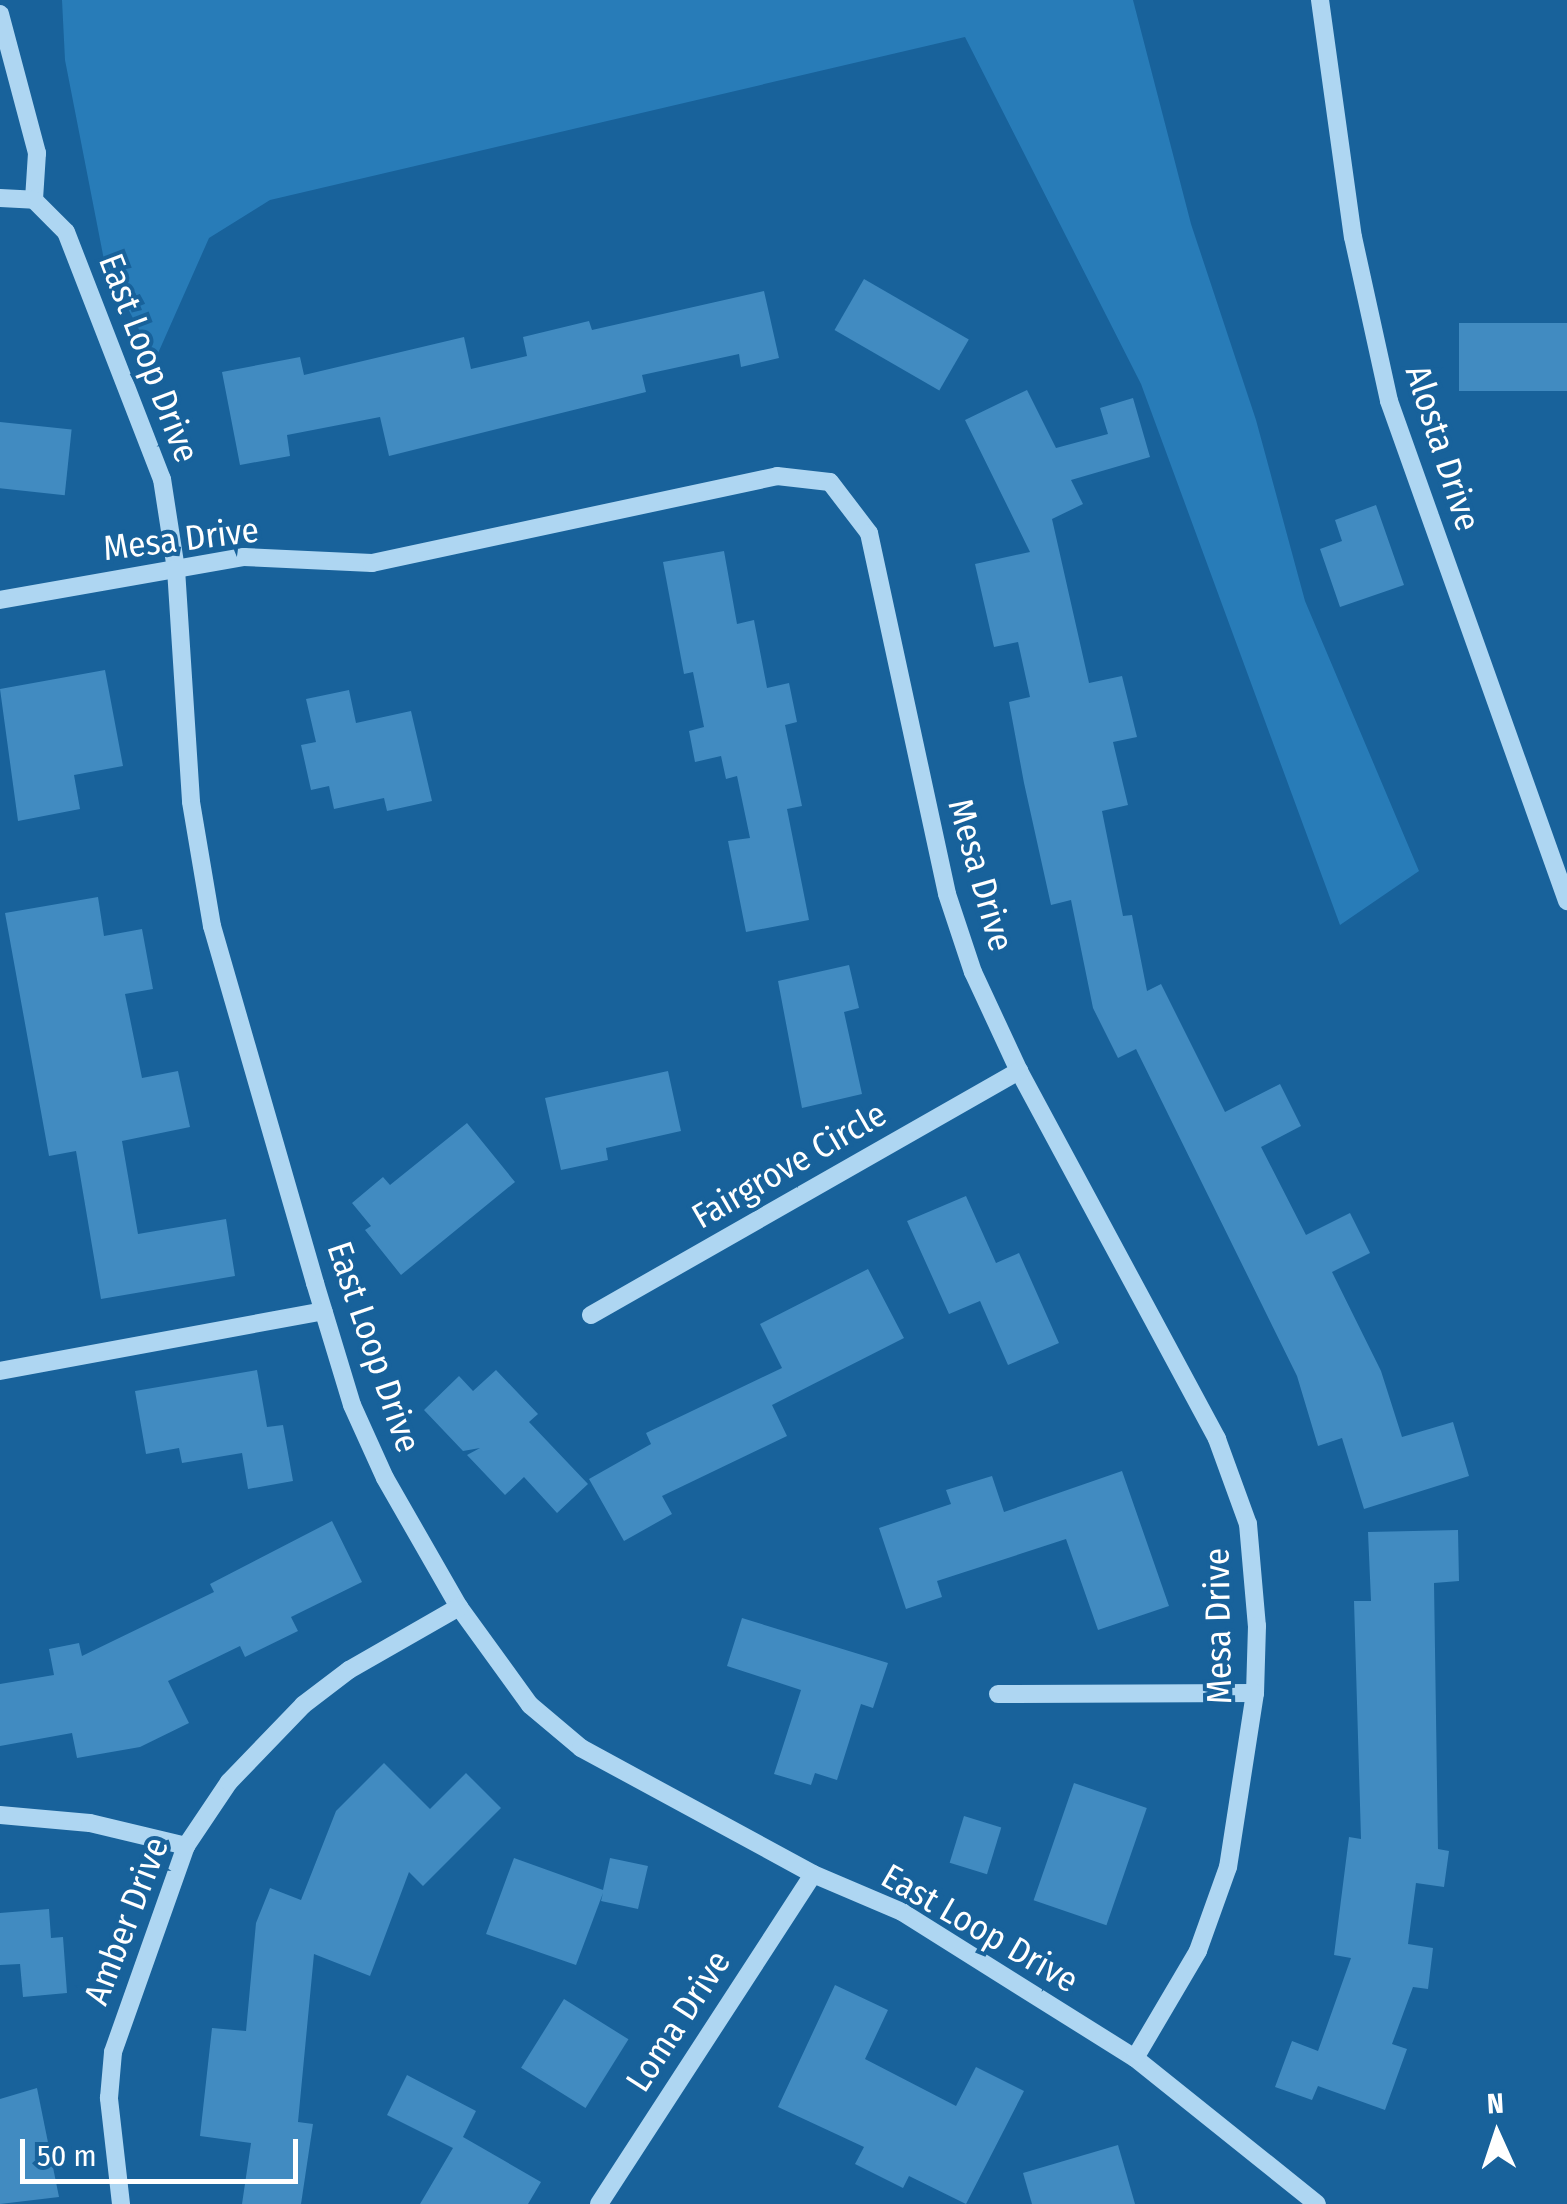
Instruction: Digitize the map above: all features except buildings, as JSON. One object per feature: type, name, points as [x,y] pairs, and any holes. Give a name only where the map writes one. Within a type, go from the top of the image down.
[{"type":"street","name":"Alosta Drive","points":[[1320,0],[1353,237],[1389,401],[1567,901]]},
{"type":"street","points":[[0,14],[37,153],[34,200],[0,198]]},
{"type":"street","name":"East Loop Drive","points":[[34,200],[66,232],[129,383],[162,479],[176,570],[190,802],[212,926],[323,1312],[352,1405],[385,1478],[458,1606],[530,1704],[581,1748],[812,1874],[902,1912],[1134,2058],[1317,2204]]},
{"type":"street","name":"Mesa Drive","points":[[0,600],[244,556],[372,564],[777,476],[830,482],[869,533],[947,894],[973,972],[1020,1071],[1217,1438],[1248,1524],[1258,1626],[1255,1693],[1228,1867],[1198,1951],[1134,2058]]},
{"type":"street","name":"Fairgrove Circle","points":[[591,1315],[1020,1071]]},
{"type":"street","points":[[0,1371],[323,1312]]},
{"type":"street","name":"Amber Drive","points":[[121,2204],[109,2098],[113,2052],[186,1846],[229,1782],[304,1705],[349,1670],[458,1606]]},
{"type":"street","points":[[998,1694],[1255,1693]]},
{"type":"street","points":[[0,1815],[90,1822],[186,1846]]},
{"type":"street","name":"Loma Drive","points":[[599,2204],[812,1874]]},
{"type":"shaded area","points":[[62,0],[1133,0],[1191,224],[1256,420],[1305,601],[1419,871],[1340,925],[1141,384],[965,37],[270,200],[209,238],[155,360],[105,265],[65,60]]}]
